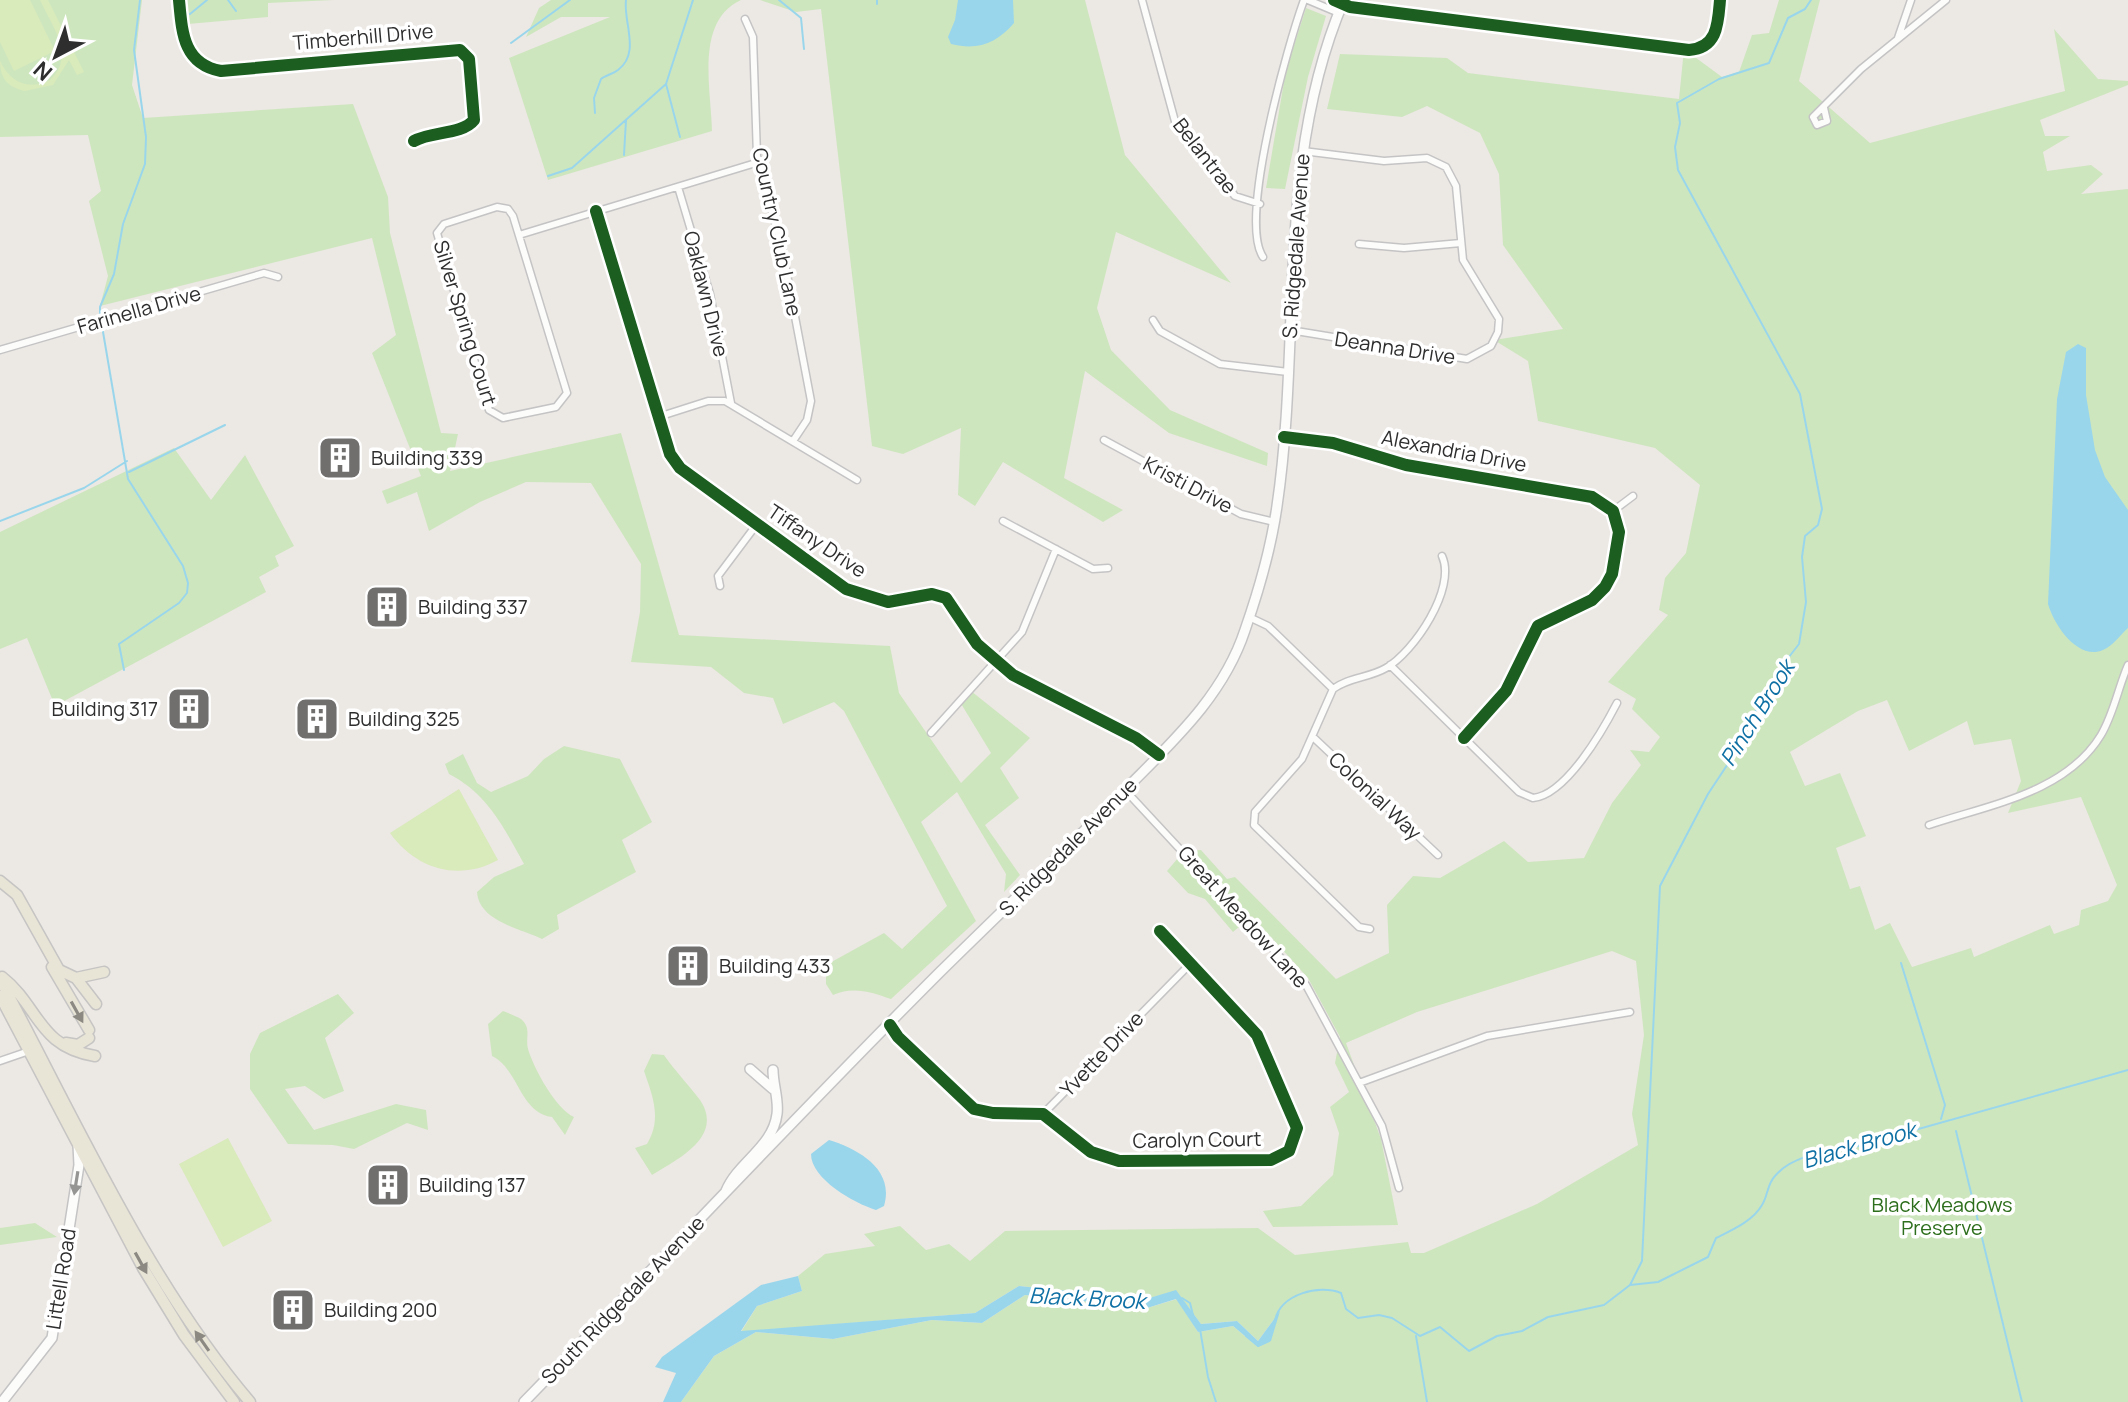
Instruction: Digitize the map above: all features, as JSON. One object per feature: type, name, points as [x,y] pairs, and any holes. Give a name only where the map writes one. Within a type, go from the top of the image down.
[{"type":"main road","name":"S. Ridgedale Avenue","points":[[723,1198],[1159,755],[1213,694],[1237,652],[1275,522],[1284,437],[1303,151],[1324,51],[1340,4]]},
{"type":"main road","points":[[0,881],[17,895],[59,970],[76,978],[96,1004]]},
{"type":"main road","points":[[43,943],[47,957],[89,1034],[78,1045],[55,1039]]},
{"type":"main road","points":[[76,978],[104,972]]},
{"type":"main road","points":[[0,977],[13,986],[29,1011],[55,1039],[72,1051],[95,1056]]},
{"type":"main road","points":[[0,977],[165,1282],[207,1348],[250,1402]]},
{"type":"main road","points":[[0,996],[165,1304],[234,1402]]},
{"type":"main road","points":[[750,1069],[773,1089]]},
{"type":"main road","points":[[723,1198],[731,1181],[770,1134],[777,1114],[773,1070]]},
{"type":"main road","name":"Littell Road","points":[[2,1402],[52,1338],[79,1165],[76,1140]]},
{"type":"main road","name":"South Ridgedale Avenue","points":[[524,1402],[723,1198]]},
{"type":"street","name":"Timberhill Drive","points":[[179,0],[188,49],[199,62],[221,71],[460,50],[469,59],[474,120],[464,128],[429,132],[414,141]]},
{"type":"street","name":"Belantrae","points":[[1142,0],[1176,125],[1235,196],[1260,204]]},
{"type":"street","name":"Belantrae","points":[[1263,257],[1256,241],[1274,96],[1306,0],[1689,50],[1703,47],[1717,30],[1720,0]]},
{"type":"street","points":[[1897,38],[1911,0]]},
{"type":"street","points":[[1824,108],[1897,38],[1946,0]]},
{"type":"street","name":"Country Club Lane","points":[[745,19],[753,37],[759,162],[782,248],[811,401],[807,420],[793,441]]},
{"type":"street","name":"Deanna Drive","points":[[1290,330],[1460,360],[1480,355],[1496,339],[1499,319],[1466,267],[1456,186],[1451,173],[1438,161],[1425,157],[1384,161],[1303,151]]},
{"type":"street","points":[[519,235],[759,162]]},
{"type":"street","name":"Oaklawn Drive","points":[[678,187],[710,294],[731,403]]},
{"type":"street","name":"Silver Spring Court","points":[[502,207],[512,214],[519,235],[567,393],[556,407],[499,418],[489,410],[437,233],[444,224],[502,207]]},
{"type":"street","name":"Tiffany Drive","points":[[596,211],[670,454],[680,468],[854,593],[888,602],[941,595],[949,601],[977,644],[1030,686],[1136,738],[1159,755]]},
{"type":"street","points":[[1359,244],[1404,248],[1461,243]]},
{"type":"street","name":"Farinella Drive","points":[[0,350],[264,273],[278,277]]},
{"type":"street","points":[[1153,320],[1160,331],[1220,364],[1288,372]]},
{"type":"street","points":[[658,417],[708,401],[731,403],[857,480]]},
{"type":"street","name":"Alexandria Drive","points":[[1284,437],[1333,443],[1406,465],[1592,497],[1613,511]]},
{"type":"street","name":"Kristi Drive","points":[[1104,440],[1241,514],[1275,522]]},
{"type":"street","points":[[1464,738],[1506,691],[1538,626],[1584,604],[1605,587],[1612,574],[1619,532],[1613,511],[1633,496]]},
{"type":"street","points":[[1003,521],[1093,569],[1108,568]]},
{"type":"street","points":[[720,586],[718,576],[757,524]]},
{"type":"street","points":[[931,733],[1025,627],[1056,549]]},
{"type":"street","points":[[1370,929],[1359,927],[1254,825],[1255,812],[1296,768],[1333,689],[1390,665],[1407,653],[1421,635],[1446,576],[1442,556]]},
{"type":"street","points":[[1249,617],[1268,626],[1333,689]]},
{"type":"street","points":[[1390,665],[1519,792],[1539,798],[1584,757],[1617,703]]},
{"type":"street","points":[[1929,825],[2036,788],[2068,771],[2102,733],[2128,665]]},
{"type":"street","name":"Colonial Way","points":[[1313,737],[1438,855]]},
{"type":"street","name":"Great Meadow Lane","points":[[1125,790],[1306,985],[1385,1134],[1399,1188]]},
{"type":"street","name":"Carolyn Court","points":[[1043,1114],[1091,1152],[1109,1160],[1271,1160],[1289,1151],[1297,1135],[1296,1122],[1257,1035],[1160,931]]},
{"type":"street","name":"Yvette Drive","points":[[890,1025],[898,1037],[974,1109],[993,1113],[1043,1114],[1192,962]]},
{"type":"street","points":[[1359,1083],[1487,1036],[1630,1012]]},
{"type":"street","points":[[0,1061],[29,1051]]},
{"type":"green space","points":[[0,0],[142,0],[132,85],[143,118],[353,104],[388,197],[390,233],[441,433],[458,434],[450,471],[621,433],[679,635],[890,646],[899,693],[961,783],[991,753],[960,702],[971,691],[1030,738],[1000,768],[1019,798],[985,825],[1020,875],[1004,892],[1006,874],[957,792],[921,822],[976,921],[891,999],[855,990],[833,995],[826,984],[826,965],[884,933],[902,949],[947,906],[844,711],[834,702],[783,724],[773,698],[744,693],[711,667],[631,662],[640,612],[641,564],[591,483],[526,482],[480,502],[429,531],[417,492],[387,504],[382,491],[421,476],[372,353],[396,335],[372,238],[100,306],[108,276],[89,201],[101,191],[88,135],[0,137]]},
{"type":"green space","points":[[0,0],[30,0],[55,51],[14,71],[0,42]]},
{"type":"green space","points":[[40,0],[48,0],[84,72],[77,75],[69,60],[53,85],[25,91],[6,81],[0,61],[14,79],[34,85],[50,80],[58,71],[61,61],[59,41]]},
{"type":"green space","points":[[184,0],[334,0],[268,3],[268,17],[188,24]]},
{"type":"green space","points":[[551,0],[741,0],[727,10],[717,23],[711,39],[709,76],[712,131],[548,180],[509,58],[610,17],[561,17],[526,37],[539,8]]},
{"type":"green space","points":[[760,0],[1085,0],[1125,155],[1231,283],[1116,232],[1097,308],[1111,350],[1170,410],[1268,453],[1267,466],[1169,433],[1085,371],[1064,478],[1123,510],[1103,522],[1003,462],[975,506],[958,495],[961,428],[903,454],[872,446],[821,9],[796,12]]},
{"type":"green space","name":"Black Meadows Preserve","points":[[1779,0],[1820,0],[1799,81],[1870,143],[2065,91],[2054,29],[2098,79],[2128,81],[2128,85],[2040,120],[2045,136],[2070,136],[2043,152],[2047,171],[2091,165],[2103,174],[2081,194],[2128,189],[2128,1402],[681,1402],[714,1356],[756,1332],[833,1339],[932,1320],[982,1323],[1025,1295],[1147,1308],[1177,1299],[1198,1332],[1233,1326],[1258,1347],[1278,1314],[1258,1341],[1237,1321],[1201,1324],[1176,1291],[1146,1299],[1019,1286],[975,1313],[741,1332],[757,1306],[802,1291],[798,1276],[825,1254],[875,1246],[864,1234],[900,1226],[926,1250],[949,1244],[970,1261],[1005,1231],[1258,1228],[1295,1255],[1408,1242],[1411,1253],[1424,1253],[1537,1204],[1638,1145],[1632,1114],[1644,1035],[1636,961],[1612,951],[1417,1012],[1346,1043],[1381,1139],[1398,1225],[1273,1227],[1263,1211],[1301,1206],[1333,1175],[1339,1133],[1330,1107],[1349,1092],[1335,1063],[1340,1037],[1308,978],[1252,916],[1233,932],[1205,899],[1188,893],[1167,871],[1184,851],[1201,850],[1227,879],[1235,877],[1336,979],[1389,953],[1387,905],[1413,876],[1440,878],[1504,841],[1528,862],[1584,858],[1612,803],[1641,765],[1630,750],[1649,752],[1660,737],[1632,709],[1636,699],[1608,682],[1668,615],[1659,610],[1665,578],[1686,553],[1700,485],[1655,448],[1538,421],[1528,361],[1494,340],[1563,329],[1503,245],[1499,174],[1480,133],[1427,106],[1402,117],[1327,109],[1340,54],[1447,58],[1468,73],[1679,99],[1684,49],[1722,77],[1739,72],[1752,35],[1769,33]],"holes":[[[1887,700],[1909,751],[1967,721],[1974,745],[2011,739],[2021,781],[2008,813],[2081,797],[2117,885],[2108,901],[2081,910],[2079,925],[2054,934],[2050,925],[1974,957],[1971,948],[1912,967],[1890,923],[1875,930],[1860,886],[1850,889],[1836,848],[1866,836],[1840,773],[1805,786],[1790,752],[1858,711]]]},
{"type":"green space","points":[[1306,8],[1326,16],[1308,77],[1285,189],[1266,188],[1286,70]]},
{"type":"green space","points":[[174,448],[211,500],[245,455],[294,546],[275,556],[279,566],[259,577],[266,592],[55,706],[27,638],[0,649],[0,532]]},
{"type":"green space","points":[[564,746],[620,759],[652,822],[622,840],[636,872],[557,915],[559,929],[542,939],[492,917],[479,902],[477,892],[494,877],[524,864],[494,813],[474,791],[449,774],[445,764],[463,754],[477,783],[491,792],[528,776],[544,759]]},
{"type":"green space","points":[[459,789],[498,860],[483,867],[453,871],[412,856],[390,833]]},
{"type":"green space","points":[[338,994],[354,1013],[325,1038],[344,1091],[324,1099],[305,1086],[285,1089],[314,1130],[396,1104],[426,1110],[428,1130],[407,1123],[354,1149],[333,1145],[288,1144],[250,1089],[250,1054],[260,1033]]},
{"type":"green space","points":[[503,1011],[524,1022],[528,1049],[540,1077],[560,1106],[574,1117],[565,1135],[552,1117],[532,1107],[508,1070],[492,1056],[488,1024]]},
{"type":"green space","points":[[652,1054],[664,1055],[696,1094],[706,1113],[706,1125],[694,1146],[652,1175],[635,1148],[647,1144],[654,1126],[653,1099],[644,1071]]},
{"type":"green space","points":[[228,1138],[272,1221],[223,1247],[179,1164]]},
{"type":"green space","points":[[35,1223],[57,1237],[0,1245],[0,1228]]},
{"type":"water","points":[[958,0],[1013,0],[1014,23],[1001,36],[986,44],[951,44],[948,37]]},
{"type":"water","points":[[2078,344],[2086,348],[2086,395],[2095,450],[2105,477],[2128,510],[2128,628],[2107,648],[2094,652],[2076,646],[2068,639],[2048,604],[2057,399],[2066,352]]},
{"type":"water","points":[[829,1140],[872,1162],[884,1181],[884,1206],[876,1210],[857,1202],[835,1189],[818,1172],[811,1154]]},
{"type":"water","points":[[798,1276],[802,1291],[757,1306],[741,1331],[975,1313],[1019,1286],[1146,1299],[1176,1290],[1201,1324],[1237,1321],[1258,1341],[1280,1311],[1271,1341],[1258,1347],[1233,1326],[1198,1332],[1176,1299],[1147,1308],[1025,1295],[982,1323],[932,1320],[833,1339],[756,1332],[714,1356],[681,1402],[663,1402],[676,1373],[655,1367],[662,1357],[761,1285]]},
{"type":"waterway","points":[[100,316],[100,307],[114,274],[123,224],[145,164],[146,137],[134,50],[140,0]]},
{"type":"waterway","points":[[190,14],[207,0]]},
{"type":"waterway","points":[[228,0],[236,11]]},
{"type":"waterway","points":[[511,43],[570,0]]},
{"type":"waterway","points":[[595,113],[594,98],[601,79],[618,70],[629,55],[626,0]]},
{"type":"waterway","points":[[548,176],[572,168],[666,84],[693,0]]},
{"type":"waterway","points":[[779,0],[801,18],[804,49]]},
{"type":"waterway","name":"Pinch Brook","points":[[1630,1285],[1642,1261],[1660,886],[1708,794],[1743,741],[1744,731],[1782,666],[1799,644],[1806,602],[1802,557],[1805,536],[1818,525],[1822,509],[1800,394],[1678,170],[1675,147],[1680,123],[1677,103],[1719,79],[1769,63],[1788,18],[1805,9],[1811,0]]},
{"type":"waterway","points":[[666,84],[680,137]]},
{"type":"waterway","points":[[624,155],[626,120]]},
{"type":"waterway","points":[[102,326],[128,479],[183,566],[188,583],[187,593],[179,603],[119,644],[124,670]]},
{"type":"waterway","points":[[129,472],[225,425]]},
{"type":"waterway","points":[[0,521],[84,488],[127,461]]},
{"type":"waterway","points":[[1901,963],[1945,1105],[1941,1119]]},
{"type":"waterway","name":"Black Brook","points":[[1275,1320],[1285,1304],[1302,1293],[1332,1291],[1341,1293],[1346,1309],[1358,1318],[1379,1315],[1392,1318],[1420,1336],[1440,1327],[1469,1351],[1497,1336],[1522,1331],[1548,1317],[1604,1305],[1630,1285],[1658,1282],[1708,1257],[1716,1238],[1758,1211],[1770,1183],[1792,1162],[2128,1070]]},
{"type":"waterway","points":[[1956,1131],[2022,1402]]},
{"type":"waterway","name":"Black Brook","points":[[1182,1298],[1190,1303],[1193,1315]]},
{"type":"waterway","points":[[1200,1329],[1208,1377],[1216,1402]]},
{"type":"waterway","name":"Black Brook","points":[[1246,1336],[1258,1346],[1269,1341]]},
{"type":"waterway","points":[[1416,1336],[1427,1402]]},
{"type":"cycle path","points":[[179,0],[181,24],[192,54],[208,67],[221,71],[460,50],[469,59],[474,120],[454,131],[414,141]]},
{"type":"cycle path","points":[[1334,0],[1350,7],[1689,50],[1706,45],[1715,33],[1720,0]]},
{"type":"cycle path","points":[[596,211],[670,454],[680,468],[846,589],[888,602],[932,594],[946,598],[977,644],[1013,675],[1136,738],[1159,755]]},
{"type":"cycle path","points":[[1284,437],[1333,443],[1406,465],[1592,497],[1613,511],[1619,532],[1612,574],[1605,587],[1592,600],[1538,626],[1506,691],[1464,738]]},
{"type":"cycle path","points":[[890,1025],[898,1037],[974,1109],[993,1113],[1043,1114],[1091,1152],[1119,1161],[1271,1160],[1289,1151],[1297,1128],[1257,1035],[1160,931]]},
{"type":"place","name":"Building 339","points":[[340,458]]},
{"type":"place","name":"Building 337","points":[[387,607]]},
{"type":"place","name":"Building 317","points":[[189,709]]},
{"type":"place","name":"Building 325","points":[[317,719]]},
{"type":"place","name":"Building 433","points":[[688,966]]},
{"type":"place","name":"Building 137","points":[[388,1185]]},
{"type":"place","name":"Building 200","points":[[293,1310]]}]
